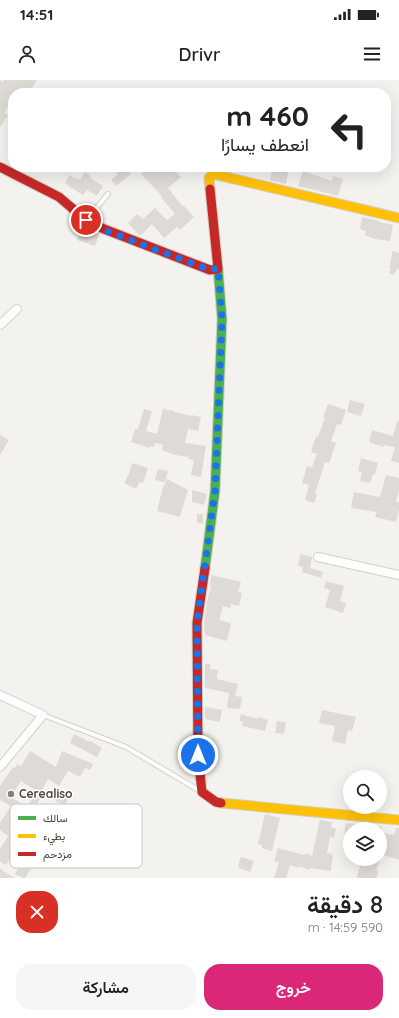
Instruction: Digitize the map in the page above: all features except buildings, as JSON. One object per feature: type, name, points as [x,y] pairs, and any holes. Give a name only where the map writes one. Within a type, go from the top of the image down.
[{"type":"street","points":[[10,172],[59,197],[86,220],[104,230],[210,270],[218,268]]},
{"type":"street","points":[[210,172],[209,178],[222,319],[215,491],[197,623],[198,755],[202,792],[216,802],[399,820]]},
{"type":"street","points":[[214,172],[399,218]]},
{"type":"street","points":[[0,325],[17,309]]},
{"type":"street","points":[[318,557],[399,575]]},
{"type":"street","points":[[0,696],[43,715],[0,767]]},
{"type":"lane","points":[[86,220],[108,194]]},
{"type":"lane","points":[[43,715],[126,747],[202,792]]},
{"type":"traffic: fast","points":[[205,568],[215,491],[222,319],[218,269]]},
{"type":"traffic: slow","points":[[210,189],[209,178],[213,174],[399,218]]},
{"type":"traffic: slow","points":[[221,803],[399,820]]},
{"type":"traffic: jam","points":[[0,167],[8,171]]},
{"type":"traffic: jam","points":[[10,172],[59,197],[86,220],[104,229],[210,270],[218,269],[210,189]]},
{"type":"traffic: jam","points":[[205,568],[197,623],[198,755],[202,792],[216,802],[221,803]]},
{"type":"place","name":"Cerealiso","points":[[11,794]]},
{"type":"route","points":[[86,220],[104,230],[210,270],[218,268],[222,319],[215,491],[197,623],[198,755]]}]
